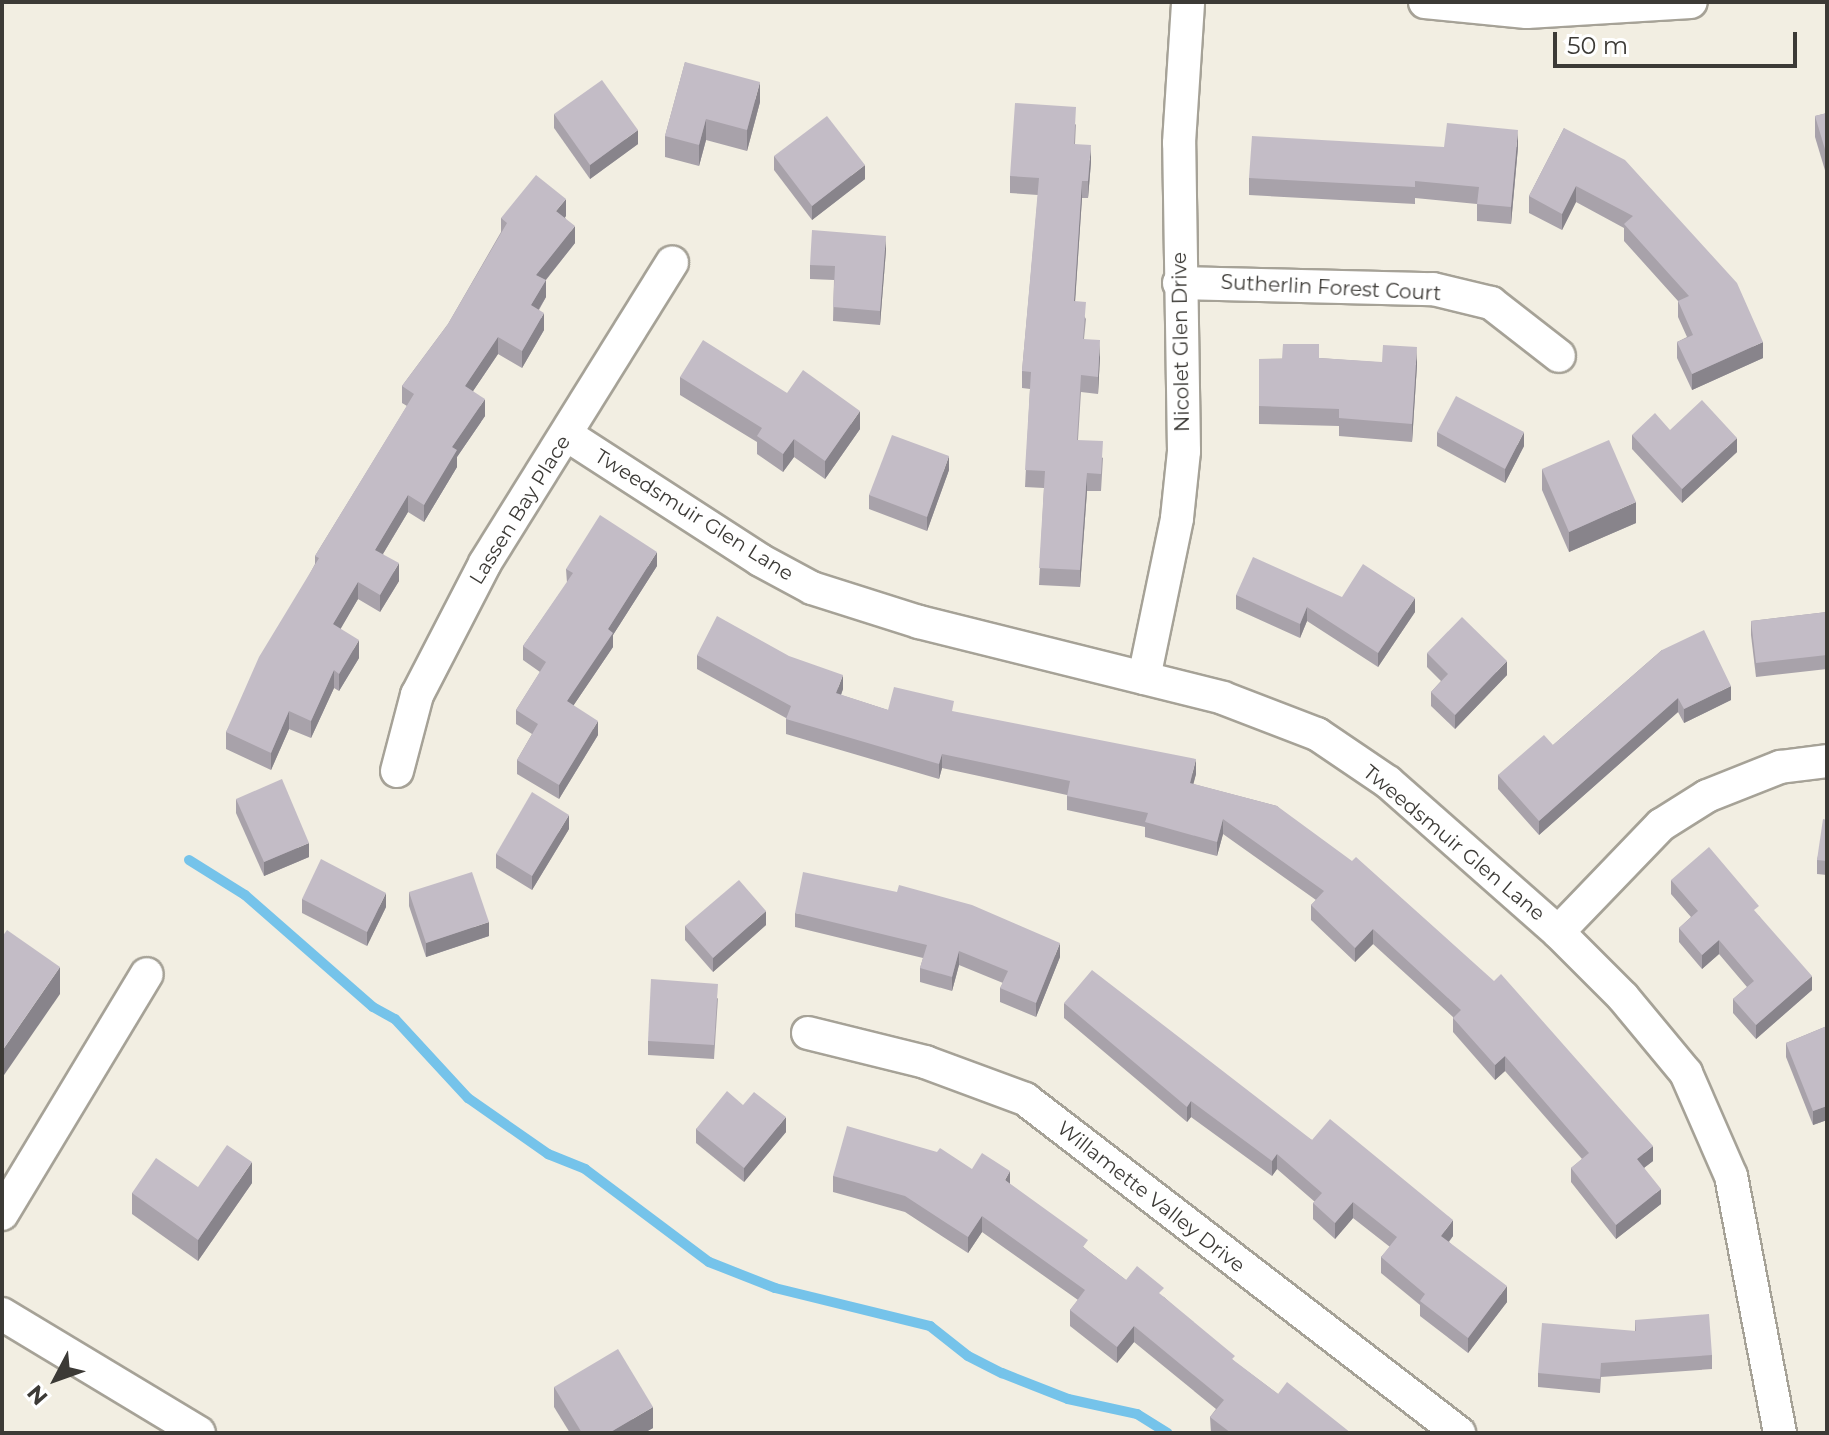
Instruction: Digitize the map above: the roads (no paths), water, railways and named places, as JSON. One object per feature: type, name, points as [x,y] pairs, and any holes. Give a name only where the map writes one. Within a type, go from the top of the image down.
[{"type":"street","name":"Nicolet Glen Drive","points":[[1144,678],[1174,533],[1184,451],[1179,143],[1188,2]]},
{"type":"street","points":[[1425,2],[1527,12],[1691,2]]},
{"type":"street","name":"Lassen Bay Place","points":[[397,771],[417,695],[485,563],[672,262]]},
{"type":"street","name":"Sutherlin Forest Court","points":[[1179,283],[1433,289],[1491,303],[1559,356]]},
{"type":"street","name":"Tweedsmuir Glen Lane","points":[[567,435],[760,560],[812,588],[919,622],[1223,698],[1317,734],[1388,782],[1558,932],[1659,1038],[1686,1073],[1711,1123],[1744,1230],[1780,1433]]},
{"type":"street","points":[[1558,932],[1661,825],[1707,796],[1780,767],[1827,761]]},
{"type":"street","points":[[2,1214],[147,974]]},
{"type":"street","name":"Willamette Valley Drive","points":[[808,1033],[925,1062],[1025,1099],[1459,1433]]},
{"type":"street","points":[[2,1314],[199,1433]]},
{"type":"waterway","points":[[189,860],[245,895],[373,1007],[395,1019],[468,1098],[548,1154],[585,1169],[709,1262],[775,1288],[930,1326],[968,1356],[1002,1373],[1068,1399],[1137,1414],[1168,1433]]}]
